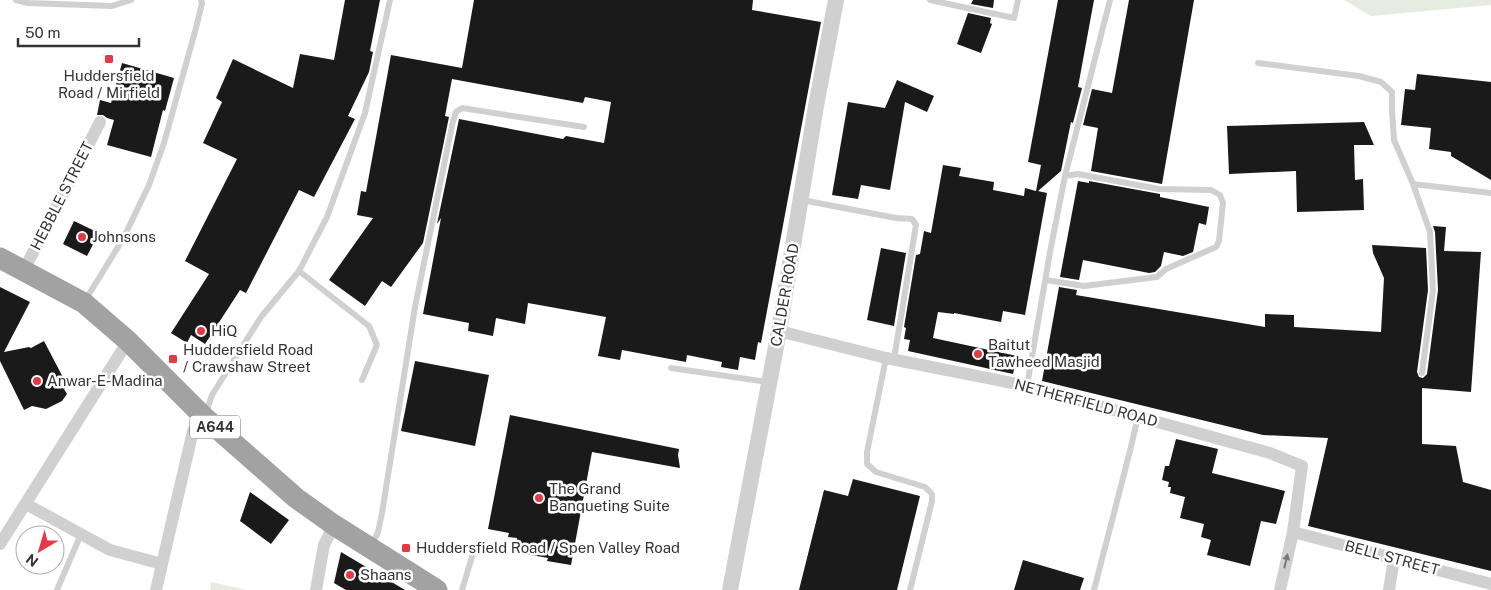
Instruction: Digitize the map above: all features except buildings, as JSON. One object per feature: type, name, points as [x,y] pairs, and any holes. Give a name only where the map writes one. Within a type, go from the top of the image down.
[{"type":"highway","name":"A644","points":[[0,258],[84,303],[128,341],[204,417],[296,498],[334,525],[437,590]]},
{"type":"street","name":"CALDER ROAD","points":[[730,590],[779,331],[816,106],[836,0]]},
{"type":"street","name":"HEBBLE STREET","points":[[24,270],[100,122]]},
{"type":"street","name":"NETHERFIELD ROAD","points":[[779,331],[890,358],[1027,386],[1274,454],[1302,466],[1293,532]]},
{"type":"street","points":[[0,544],[128,341]]},
{"type":"street","points":[[156,590],[193,431],[204,417]]},
{"type":"street","points":[[26,504],[110,550],[162,564]]},
{"type":"street","points":[[316,590],[324,545],[334,525]]},
{"type":"street","points":[[1280,590],[1293,532]]},
{"type":"street","name":"BELL STREET","points":[[1293,532],[1491,584]]},
{"type":"street","points":[[1389,590],[1394,559]]},
{"type":"lane","points":[[16,0],[28,3],[112,6],[131,0]]},
{"type":"lane","points":[[204,417],[212,395],[260,317],[299,271],[327,217],[365,113],[390,0]]},
{"type":"lane","points":[[930,0],[1014,18],[1018,0]]},
{"type":"lane","points":[[1027,386],[1065,176],[1110,0]]},
{"type":"lane","points":[[84,303],[123,238],[149,185],[164,143],[202,1]]},
{"type":"lane","points":[[1258,63],[1359,76],[1381,82],[1392,92],[1394,140],[1413,184],[1430,232],[1433,290],[1422,373]]},
{"type":"lane","points":[[370,548],[378,532],[382,513],[415,307],[456,112],[462,108],[584,127]]},
{"type":"lane","points":[[1046,280],[1084,286],[1157,277],[1166,269],[1216,247],[1219,241],[1223,203],[1220,195],[1211,190],[1159,189],[1078,174],[1065,176]]},
{"type":"lane","points":[[1413,184],[1491,193]]},
{"type":"lane","points":[[800,200],[896,218],[912,219],[916,225],[890,358],[867,452],[867,464],[876,472],[925,487],[932,494],[932,501],[910,590]]},
{"type":"lane","points":[[299,271],[369,326],[377,345],[362,380]]},
{"type":"lane","points":[[671,368],[769,382]]},
{"type":"lane","points":[[1094,590],[1138,416]]},
{"type":"lane","points":[[57,590],[81,534]]},
{"type":"lane","points":[[462,590],[474,550]]},
{"type":"shaded area","points":[[1344,0],[1491,0],[1491,5],[1371,16]]},
{"type":"shaded area","points":[[211,582],[247,590],[210,590]]},
{"type":"place","name":"Huddersfield Road / Mirfield","points":[[109,59]]},
{"type":"place","name":"Johnsons","points":[[82,237]]},
{"type":"place","name":"HiQ","points":[[201,331]]},
{"type":"place","name":"Baitut Tawheed Masjid","points":[[978,354]]},
{"type":"place","name":"Huddersfield Road / Crawshaw Street","points":[[173,359]]},
{"type":"place","name":"Anwar-E-Madina","points":[[37,381]]},
{"type":"place","name":"The Grand Banqueting Suite","points":[[539,498]]},
{"type":"place","name":"Huddersfield Road / Spen Valley Road","points":[[406,548]]},
{"type":"place","name":"Shaans","points":[[350,575]]}]
